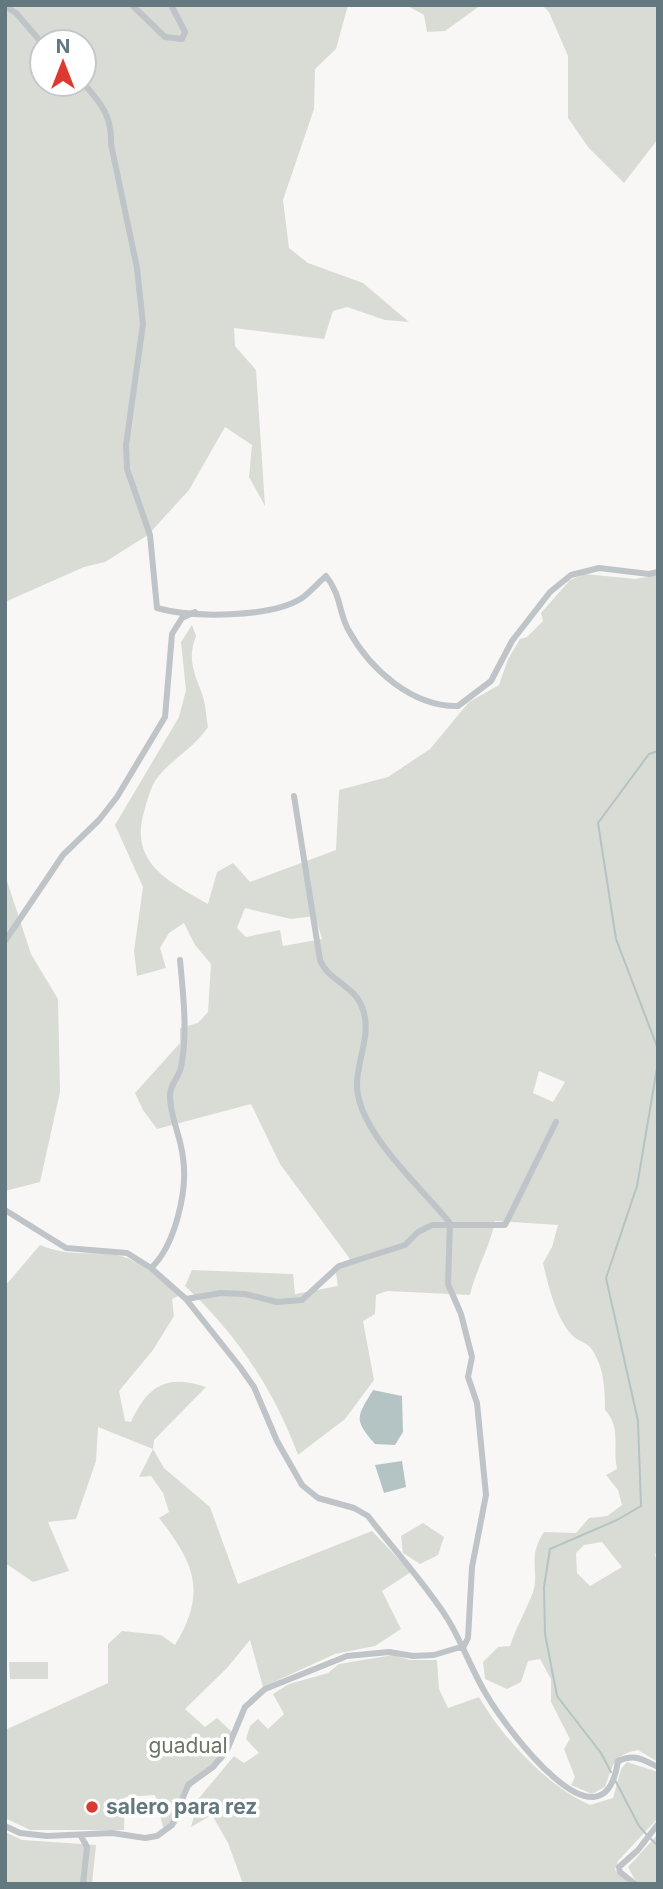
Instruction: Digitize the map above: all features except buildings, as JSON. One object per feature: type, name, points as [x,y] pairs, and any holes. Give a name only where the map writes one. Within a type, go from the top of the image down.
[{"type":"street","points":[[132,5],[165,37],[182,39],[185,32],[171,5]]},
{"type":"street","points":[[5,6],[16,13],[29,28]]},
{"type":"street","points":[[96,98],[107,110],[112,126],[111,144],[137,268],[143,324],[126,445],[127,470],[150,534],[157,608],[240,614],[278,608],[301,598],[326,576],[337,589],[348,630],[395,685],[405,693],[458,706],[491,681],[512,641],[550,593],[571,575],[599,568],[649,574],[658,572]]},
{"type":"street","points":[[5,941],[63,855],[99,820],[117,797],[165,717],[172,634],[182,618],[195,612]]},
{"type":"street","points":[[5,1826],[20,1833],[81,1836],[112,1833],[145,1838],[158,1836],[172,1825],[188,1785],[213,1767],[227,1750],[245,1707],[265,1689],[347,1656],[389,1652],[413,1656],[434,1655],[464,1646],[468,1638],[472,1567],[485,1495],[477,1403],[468,1377],[472,1357],[461,1314],[448,1284],[450,1223],[377,1136],[359,1100],[357,1085],[365,1040],[364,1010],[351,990],[327,972],[320,960],[294,796]]},
{"type":"street","points":[[151,1268],[167,1249],[183,1181],[180,1140],[170,1112],[171,1085],[182,1064],[184,1021],[180,960]]},
{"type":"street","points":[[186,1299],[221,1293],[245,1294],[277,1302],[302,1300],[340,1266],[405,1245],[418,1232],[432,1225],[505,1225],[556,1122]]},
{"type":"street","points":[[5,1210],[66,1248],[127,1253],[151,1268],[186,1299],[254,1387],[278,1441],[302,1485],[318,1498],[354,1508],[368,1516],[421,1581],[464,1646],[495,1709],[537,1758],[573,1792],[586,1797],[606,1794],[614,1784],[618,1760],[627,1756],[641,1757],[658,1767]]},
{"type":"street","points":[[635,1884],[620,1872],[619,1867],[638,1850],[658,1824]]},
{"type":"street","points":[[81,1836],[87,1847],[83,1884]]},
{"type":"green space","points":[[5,5],[348,5],[336,49],[315,69],[314,109],[283,200],[289,248],[308,263],[363,283],[409,322],[385,320],[347,307],[333,311],[324,339],[234,328],[235,346],[256,370],[265,506],[249,477],[252,445],[225,427],[189,490],[148,535],[105,562],[84,567],[5,602]]},
{"type":"green space","points":[[406,5],[481,5],[445,31],[427,32],[424,15]]},
{"type":"green space","points":[[542,5],[658,5],[658,139],[624,183],[588,147],[568,118],[568,56],[549,12]]},
{"type":"green space","points":[[585,574],[635,579],[658,575],[658,1550],[655,1555],[658,1565],[658,1762],[638,1750],[623,1755],[612,1767],[605,1787],[592,1794],[571,1785],[575,1777],[564,1749],[570,1739],[551,1702],[551,1679],[540,1659],[528,1661],[521,1682],[507,1689],[485,1679],[483,1662],[498,1647],[510,1646],[532,1595],[536,1550],[544,1532],[576,1533],[589,1518],[607,1516],[622,1505],[618,1490],[606,1475],[617,1469],[615,1431],[605,1410],[601,1369],[590,1347],[574,1337],[561,1320],[547,1281],[543,1263],[552,1247],[558,1225],[495,1221],[470,1295],[387,1291],[376,1295],[375,1314],[363,1321],[374,1380],[345,1419],[298,1455],[277,1408],[252,1364],[221,1323],[185,1286],[192,1270],[293,1274],[295,1294],[338,1286],[335,1267],[350,1259],[280,1164],[251,1104],[157,1129],[143,1110],[135,1093],[180,1043],[180,1028],[198,1023],[208,1012],[211,964],[195,945],[184,923],[169,933],[160,948],[166,968],[137,976],[134,951],[143,887],[115,825],[179,717],[186,690],[181,642],[192,625],[196,636],[192,652],[193,665],[208,727],[156,780],[146,803],[141,830],[142,845],[147,858],[156,869],[179,888],[208,904],[217,872],[233,863],[250,882],[336,850],[339,790],[388,777],[430,749],[469,702],[499,685],[508,659],[520,639],[527,637],[543,621],[541,613],[570,580]],"holes":[[[245,908],[291,919],[315,916],[322,939],[283,946],[280,930],[246,937],[237,928]],[[539,1071],[565,1082],[553,1102],[533,1093]],[[602,1542],[622,1567],[590,1586],[577,1573],[576,1553],[584,1545]]]},
{"type":"green space","points":[[5,875],[31,954],[58,999],[60,1092],[40,1182],[5,1191]]},
{"type":"green space","points":[[40,1245],[69,1252],[124,1257],[150,1271],[180,1295],[172,1299],[174,1316],[153,1350],[119,1391],[125,1421],[131,1422],[144,1399],[160,1386],[180,1382],[206,1387],[154,1440],[153,1449],[98,1427],[96,1461],[76,1519],[48,1522],[69,1571],[33,1582],[5,1563],[5,1286]]},
{"type":"green space","name":"guadual","points":[[153,1449],[164,1468],[210,1507],[238,1584],[372,1531],[411,1572],[382,1591],[401,1629],[375,1646],[335,1654],[263,1687],[250,1640],[227,1668],[185,1709],[205,1727],[217,1718],[233,1733],[224,1760],[193,1784],[185,1798],[182,1818],[173,1828],[163,1827],[155,1795],[125,1797],[124,1830],[30,1830],[5,1818],[5,1730],[108,1683],[108,1644],[122,1631],[161,1635],[175,1645],[191,1609],[192,1579],[188,1564],[159,1518],[169,1512],[163,1493],[151,1476],[139,1477]]},
{"type":"green space","points":[[423,1523],[444,1537],[438,1555],[420,1564],[403,1553],[401,1536]]},
{"type":"green space","points":[[393,1655],[410,1660],[437,1660],[439,1689],[448,1708],[479,1697],[500,1728],[527,1759],[558,1786],[590,1805],[613,1798],[621,1769],[627,1762],[658,1772],[658,1818],[618,1861],[615,1870],[630,1884],[243,1884],[228,1843],[212,1815],[191,1827],[199,1798],[234,1756],[244,1763],[259,1753],[246,1739],[250,1726],[258,1719],[268,1729],[284,1714],[273,1694],[289,1684],[328,1673],[339,1664]]},
{"type":"green space","points":[[9,1662],[48,1662],[48,1679],[10,1679]]},
{"type":"green space","points":[[5,1832],[22,1840],[96,1845],[92,1884],[5,1884]]},
{"type":"green space","points":[[658,1834],[658,1884],[637,1884],[628,1867]]},
{"type":"shaded area","points":[[373,1390],[402,1396],[403,1432],[395,1445],[375,1444],[360,1423],[363,1406]]},
{"type":"shaded area","points":[[402,1461],[406,1487],[384,1493],[375,1465]]},
{"type":"waterway","points":[[658,751],[649,754],[598,823],[616,939],[658,1049]]},
{"type":"waterway","points":[[611,1772],[601,1753],[557,1696],[545,1634],[544,1587],[550,1549],[617,1520],[641,1506],[638,1421],[606,1278],[637,1186],[658,1062]]},
{"type":"waterway","points":[[615,1780],[639,1826],[647,1835]]},
{"type":"waterway","points":[[651,1839],[658,1846]]},
{"type":"place","name":"salero para rez","points":[[92,1807]]}]
